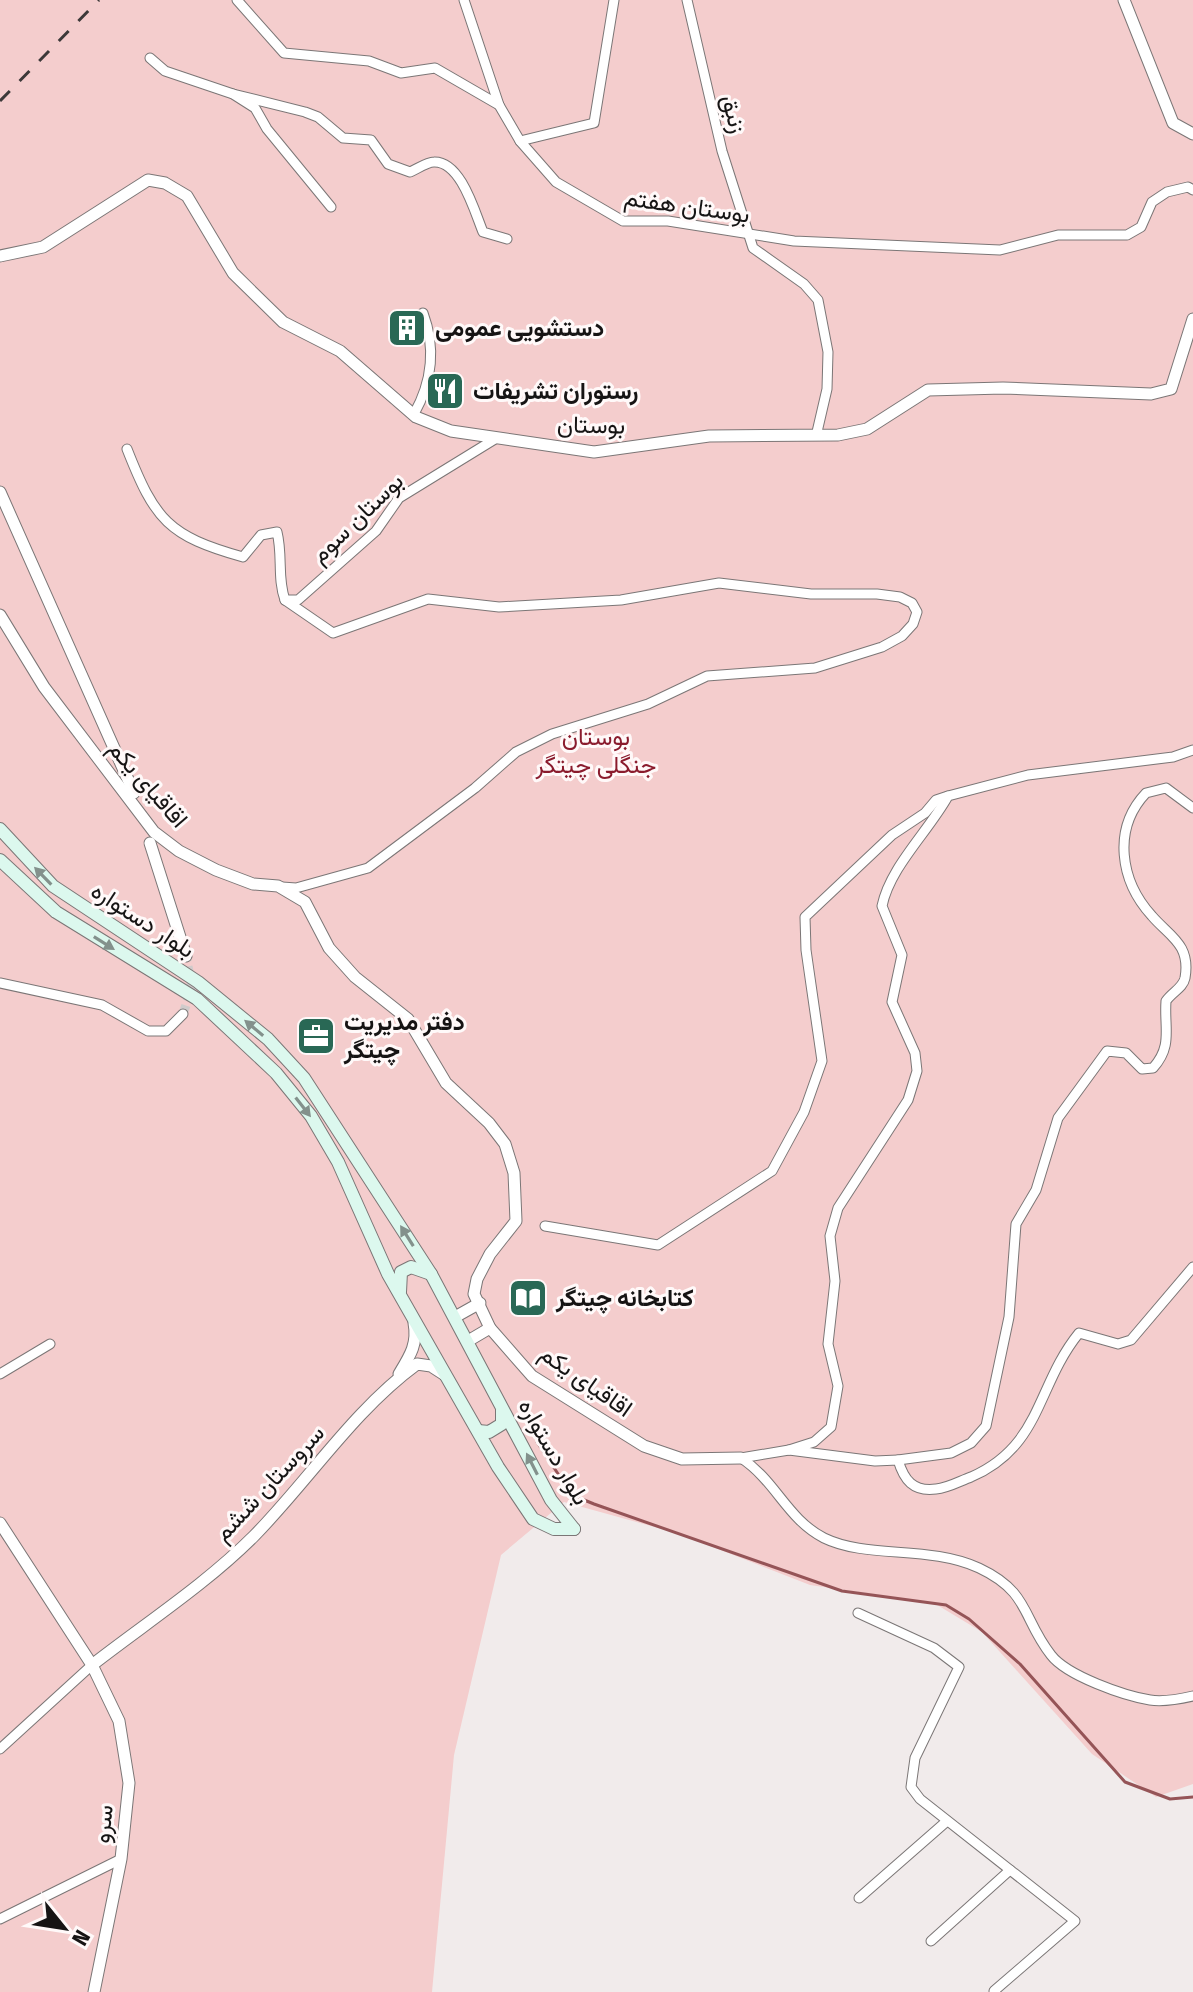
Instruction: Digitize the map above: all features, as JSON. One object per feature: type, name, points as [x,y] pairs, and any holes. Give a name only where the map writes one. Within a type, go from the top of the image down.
[{"type":"main road","name":"بلوار دستواره","points":[[0,829],[53,886],[198,982],[268,1039],[311,1089],[431,1274],[551,1500],[574,1529],[554,1529],[533,1519],[478,1431],[401,1296],[338,1162],[311,1116],[276,1073],[197,999],[56,912],[0,860]]},
{"type":"main road","points":[[401,1296],[401,1272],[411,1267],[431,1274]]},
{"type":"main road","points":[[478,1431],[489,1432],[502,1424],[502,1405]]},
{"type":"street","name":"بوستان هفتم","points":[[237,0],[284,53],[369,61],[401,73],[435,68],[499,105],[520,141],[556,182],[623,221],[668,221],[749,236],[867,246],[1000,250],[1058,235],[1127,235],[1141,227],[1152,202],[1167,192],[1188,187],[1193,190]]},
{"type":"street","points":[[464,0],[499,105]]},
{"type":"street","points":[[520,141],[594,123],[614,0]]},
{"type":"street","name":"زنبق","points":[[687,0],[722,151],[749,236]]},
{"type":"street","points":[[1124,0],[1173,123],[1193,134]]},
{"type":"street","points":[[150,58],[165,71],[233,94],[318,117],[343,138],[371,140],[388,164],[410,172],[433,162],[442,164],[456,172],[483,232],[507,239]]},
{"type":"street","points":[[233,94],[255,108],[267,129],[331,207]]},
{"type":"street","name":"بوستان","points":[[0,256],[43,247],[148,180],[165,183],[187,196],[233,273],[283,322],[340,351],[369,372],[390,397],[414,414],[451,431],[594,452],[709,436],[817,432],[838,435],[867,429],[928,390],[1151,394],[1171,389],[1193,319]]},
{"type":"street","points":[[749,236],[753,248],[804,284],[818,300],[828,352],[827,389],[817,432]]},
{"type":"street","points":[[414,414],[426,388],[431,359],[430,331],[423,313]]},
{"type":"street","name":"بوستان سوم","points":[[127,449],[141,485],[174,532],[243,557],[261,535],[277,532],[282,552],[280,585],[285,600],[298,600],[376,531],[399,498],[495,439]]},
{"type":"street","points":[[0,492],[134,793]]},
{"type":"street","points":[[278,886],[296,888],[368,868],[475,788],[516,752],[552,734],[648,704],[707,676],[815,668],[882,647],[902,636],[913,624],[917,612],[912,603],[888,595],[851,591],[811,594],[719,583],[621,600],[499,607],[428,599],[333,633],[285,600]]},
{"type":"street","name":"اقاقیای یکم","points":[[0,615],[44,687],[154,832],[179,851],[216,870],[253,884],[278,886],[305,902],[329,948],[355,977],[408,1019],[446,1083],[489,1123],[505,1144],[514,1173],[516,1221],[490,1254],[477,1279],[474,1294],[490,1328],[532,1376],[644,1446],[682,1459],[741,1458]]},
{"type":"street","points":[[545,1226],[658,1245],[772,1171],[804,1112],[822,1061],[806,950],[805,917],[892,835],[925,813],[936,800],[1028,775],[1173,757],[1193,750]]},
{"type":"street","points":[[789,1450],[875,1461],[898,1460],[951,1453],[971,1443],[986,1426],[1009,1317],[1016,1224],[1036,1190],[1058,1118],[1107,1051],[1126,1053],[1142,1069],[1153,1068],[1163,1057],[1168,1044],[1166,1001],[1183,985],[1186,967],[1173,933],[1152,916],[1134,892],[1122,842],[1127,822],[1146,793],[1166,788],[1193,808]]},
{"type":"street","points":[[741,1458],[789,1450],[814,1442],[831,1427],[838,1386],[828,1344],[835,1281],[830,1236],[838,1208],[908,1100],[917,1071],[915,1053],[892,1002],[902,955],[884,919],[885,892],[948,796]]},
{"type":"street","points":[[150,843],[186,956]]},
{"type":"street","points":[[0,983],[14,983],[102,1005],[148,1031],[166,1031],[183,1014]]},
{"type":"street","points":[[898,1460],[909,1484],[922,1490],[940,1489],[991,1466],[1020,1443],[1033,1424],[1048,1385],[1079,1333],[1118,1344],[1131,1340],[1193,1267]]},
{"type":"street","points":[[455,1317],[480,1303]]},
{"type":"street","points":[[394,1381],[412,1353],[416,1337],[413,1314]]},
{"type":"street","points":[[468,1341],[490,1328]]},
{"type":"street","points":[[0,1374],[50,1344]]},
{"type":"street","points":[[394,1381],[417,1364],[431,1366],[447,1377]]},
{"type":"street","name":"سروستان ششم","points":[[92,1665],[213,1573],[255,1535],[304,1476],[394,1381]]},
{"type":"street","points":[[741,1458],[762,1472],[798,1520],[825,1538],[859,1548],[933,1554],[979,1568],[1015,1590],[1052,1657],[1081,1675],[1113,1690],[1153,1700],[1193,1696]]},
{"type":"street","name":"سرو","points":[[0,1523],[92,1665],[119,1721],[129,1783],[121,1859],[94,1992]]},
{"type":"street","points":[[858,1613],[934,1648],[959,1667],[915,1758],[911,1787],[920,1799],[1075,1921],[994,1991]]},
{"type":"street","points":[[0,1749],[92,1665]]},
{"type":"street","points":[[859,1898],[947,1821]]},
{"type":"street","points":[[0,1919],[121,1859]]},
{"type":"street","points":[[931,1941],[1010,1870]]},
{"type":"green space","name":"بوستان جنگلی چیتگر","points":[[0,0],[1193,0],[1193,1784],[1156,1797],[1092,1754],[982,1632],[934,1603],[810,1585],[680,1534],[564,1502],[501,1555],[454,1755],[432,1992],[0,1992]]},
{"type":"waterway","points":[[537,1442],[572,1495],[594,1504],[842,1591],[946,1605],[969,1619],[1020,1664],[1125,1782],[1170,1799],[1193,1797]]},
{"type":"tunnel","points":[[183,1014],[192,987],[186,956]]},
{"type":"railway","points":[[0,101],[99,0]]},
{"type":"place","name":"دستشویی عمومی","points":[[407,328]]},
{"type":"place","name":"رستوران تشریفات","points":[[445,391]]},
{"type":"place","name":"دفتر مدیریت چیتگر","points":[[316,1036]]},
{"type":"place","name":"کتابخانه چیتگر","points":[[528,1298]]}]
